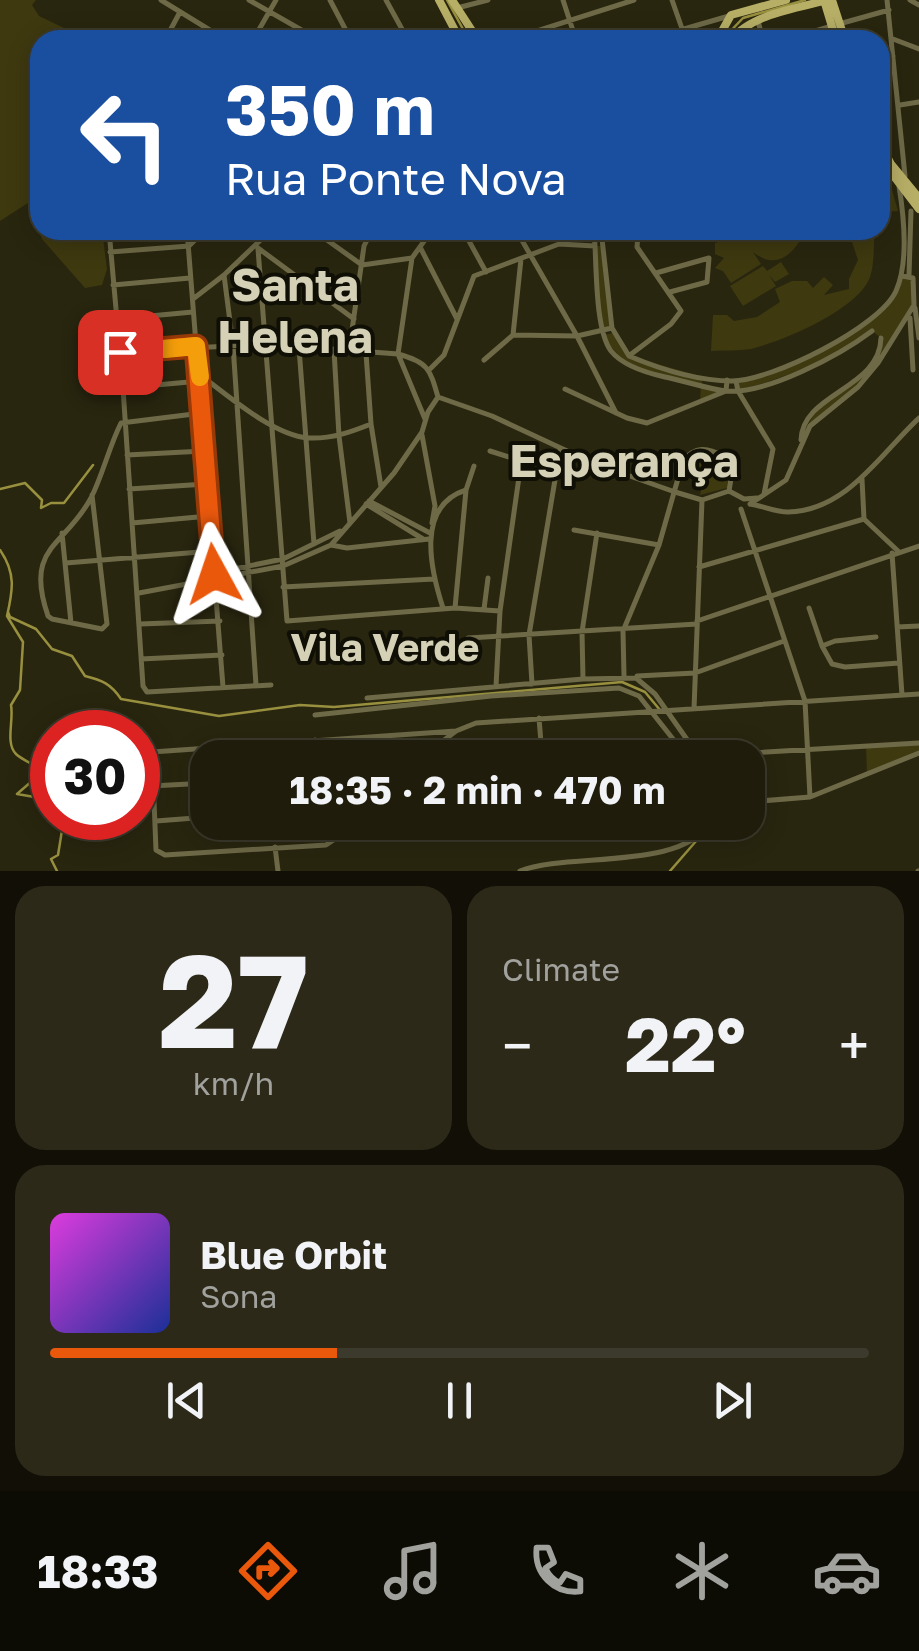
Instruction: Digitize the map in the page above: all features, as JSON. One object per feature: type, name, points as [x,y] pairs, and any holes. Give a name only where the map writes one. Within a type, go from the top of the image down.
[{"type":"main road","points":[[439,0],[459,30]]},
{"type":"main road","points":[[723,30],[732,15],[754,5],[786,0]]},
{"type":"main road","points":[[740,30],[827,0],[839,30]]},
{"type":"main road","points":[[454,4],[462,30]]},
{"type":"main road","points":[[836,25],[836,30]]},
{"type":"main road","points":[[890,162],[919,198]]},
{"type":"main road","points":[[890,172],[915,210]]},
{"type":"street","points":[[161,0],[210,30]]},
{"type":"street","points":[[249,0],[301,30]]},
{"type":"street","points":[[259,30],[276,0]]},
{"type":"street","points":[[330,0],[346,30]]},
{"type":"street","points":[[386,0],[402,30]]},
{"type":"street","points":[[454,4],[488,0]]},
{"type":"street","points":[[563,0],[572,30]]},
{"type":"street","points":[[540,30],[634,0]]},
{"type":"street","points":[[672,0],[682,28]]},
{"type":"street","points":[[887,0],[905,176]]},
{"type":"street","points":[[910,0],[919,6]]},
{"type":"street","points":[[819,30],[889,10]]},
{"type":"street","points":[[170,30],[180,12]]},
{"type":"street","points":[[676,30],[732,15]]},
{"type":"street","points":[[758,21],[761,30]]},
{"type":"street","points":[[893,39],[919,49]]},
{"type":"street","points":[[900,105],[919,102]]},
{"type":"street","points":[[899,185],[906,276]]},
{"type":"street","points":[[598,240],[612,328],[629,356],[703,377],[736,381],[774,370],[847,337],[892,300],[906,276],[915,210]]},
{"type":"street","points":[[109,240],[123,388],[142,682],[148,692],[272,685]]},
{"type":"street","points":[[188,240],[223,687]]},
{"type":"street","points":[[110,252],[188,246],[195,240]]},
{"type":"street","points":[[193,299],[262,240]]},
{"type":"street","points":[[327,240],[362,265],[412,258]]},
{"type":"street","points":[[349,351],[367,240]]},
{"type":"street","points":[[425,240],[412,258],[398,354],[425,420]]},
{"type":"street","points":[[468,240],[486,272]]},
{"type":"street","points":[[522,240],[616,413]]},
{"type":"street","points":[[620,360],[662,332],[680,314],[680,307],[637,247],[638,240]]},
{"type":"street","points":[[430,369],[444,354],[472,278],[565,242],[599,246]]},
{"type":"street","points":[[599,246],[602,330],[611,352],[620,360],[658,375],[738,391],[779,380],[835,357],[872,331]]},
{"type":"street","points":[[257,247],[354,319]]},
{"type":"street","points":[[257,247],[286,620],[444,608],[500,610]]},
{"type":"street","points":[[420,247],[457,320]]},
{"type":"street","points":[[513,335],[521,258]]},
{"type":"street","points":[[656,273],[710,259],[708,282],[670,292]]},
{"type":"street","points":[[224,275],[256,685]]},
{"type":"street","points":[[758,502],[792,472],[816,420],[864,381],[891,337],[910,316],[917,283],[906,276]]},
{"type":"street","points":[[113,285],[191,278]]},
{"type":"street","points":[[914,305],[919,338]]},
{"type":"street","points":[[117,320],[193,312]]},
{"type":"street","points":[[910,316],[913,370]]},
{"type":"street","points":[[870,319],[872,331],[881,338],[891,337]]},
{"type":"street","points":[[484,360],[513,335],[577,336],[612,328]]},
{"type":"street","points":[[802,444],[802,430],[808,418],[863,373],[876,355],[881,338]]},
{"type":"street","points":[[120,352],[264,344],[398,354],[430,369],[438,397],[422,432],[381,488],[350,524],[283,562]]},
{"type":"street","points":[[299,346],[314,544]]},
{"type":"street","points":[[334,350],[350,524]]},
{"type":"street","points":[[366,353],[381,488]]},
{"type":"street","points":[[774,370],[779,380]]},
{"type":"street","points":[[700,401],[703,377]]},
{"type":"street","points":[[123,388],[200,378],[271,424],[305,438],[339,436],[372,424]]},
{"type":"street","points":[[726,391],[727,380]]},
{"type":"street","points":[[736,381],[738,391],[773,449],[764,494]]},
{"type":"street","points":[[565,390],[647,423],[726,391]]},
{"type":"street","points":[[438,397],[675,492],[702,500],[732,493]]},
{"type":"street","points":[[92,495],[102,561],[106,628],[52,620],[39,579],[48,552],[92,495],[118,427],[124,421],[202,413]]},
{"type":"street","points":[[745,505],[758,502],[782,512],[814,507],[862,479],[919,418]]},
{"type":"street","points":[[422,432],[435,508],[429,536],[434,579],[444,608]]},
{"type":"street","points":[[532,684],[529,635],[560,449]]},
{"type":"street","points":[[624,676],[623,630],[659,545],[683,462],[693,452],[704,449],[723,456],[730,466],[732,493],[745,505]]},
{"type":"street","points":[[127,455],[206,450]]},
{"type":"street","points":[[490,451],[555,472]]},
{"type":"street","points":[[496,686],[500,610],[522,463]]},
{"type":"street","points":[[455,608],[466,490],[474,466]]},
{"type":"street","points":[[862,479],[864,520],[895,552],[902,695]]},
{"type":"street","points":[[129,489],[207,484]]},
{"type":"street","points":[[429,536],[445,502],[466,490]]},
{"type":"street","points":[[694,709],[702,500]]},
{"type":"street","points":[[367,502],[429,536]]},
{"type":"street","points":[[745,505],[743,518],[805,700],[810,798]]},
{"type":"street","points":[[132,523],[210,516]]},
{"type":"street","points":[[697,568],[864,520]]},
{"type":"street","points":[[331,545],[343,529]]},
{"type":"street","points":[[574,530],[659,545]]},
{"type":"street","points":[[62,533],[71,623]]},
{"type":"street","points":[[583,679],[582,632],[597,533]]},
{"type":"street","points":[[138,593],[283,562],[331,545],[348,548],[429,536]]},
{"type":"street","points":[[468,638],[697,622],[919,546]]},
{"type":"street","points":[[66,563],[212,552]]},
{"type":"street","points":[[484,610],[488,578]]},
{"type":"street","points":[[283,587],[434,579]]},
{"type":"street","points":[[809,608],[830,662],[839,667],[899,663]]},
{"type":"street","points":[[140,624],[220,621]]},
{"type":"street","points":[[896,627],[919,626]]},
{"type":"street","points":[[822,646],[876,637]]},
{"type":"street","points":[[366,698],[695,673],[784,641]]},
{"type":"street","points":[[141,659],[222,654]]},
{"type":"street","points":[[624,676],[642,682],[687,740]]},
{"type":"street","points":[[316,715],[619,688],[639,696],[676,740]]},
{"type":"street","points":[[444,740],[476,723],[919,694]]},
{"type":"street","points":[[539,718],[541,740]]},
{"type":"street","points":[[315,740],[456,731]]},
{"type":"street","points":[[765,752],[919,743]]},
{"type":"street","points":[[160,752],[190,750]]},
{"type":"street","points":[[765,801],[810,798],[919,752]]},
{"type":"street","points":[[160,786],[190,784]]},
{"type":"street","points":[[160,821],[190,818]]},
{"type":"street","points":[[155,840],[156,850],[165,855],[326,845],[334,840]]},
{"type":"street","points":[[520,871],[539,865],[646,857],[690,840]]},
{"type":"street","points":[[275,847],[278,871]]},
{"type":"shaded area","points":[[0,0],[36,0],[32,5],[39,16],[68,30],[30,30],[30,208],[28,203],[0,221]]},
{"type":"shaded area","points":[[890,188],[892,190],[898,211],[890,211]]},
{"type":"shaded area","points":[[43,240],[103,240],[107,269],[102,285],[85,288]]},
{"type":"shaded area","points":[[799,240],[790,253],[777,260],[753,252],[761,264],[731,283],[723,271],[715,268],[724,258],[715,254],[715,243]]},
{"type":"shaded area","points":[[851,240],[874,240],[870,277],[863,289],[836,312],[765,345],[711,351],[713,315],[727,315],[734,321],[757,317],[780,302],[775,289],[792,281],[807,281],[813,288],[824,277],[833,285],[824,295],[849,289],[858,260]]},
{"type":"shaded area","points":[[595,246],[602,246],[612,328],[602,330]]},
{"type":"shaded area","points":[[781,262],[789,274],[775,282],[769,275],[776,286],[743,306],[730,286],[763,266],[767,271]]},
{"type":"shaded area","points":[[902,276],[913,279],[914,305],[864,381],[828,408],[804,437],[818,410],[854,380],[874,355],[881,338],[872,331],[808,367],[738,391],[736,381],[814,354],[850,335],[885,306]]},
{"type":"shaded area","points":[[613,333],[629,356],[703,377],[701,386],[726,391],[700,401],[701,385],[645,371],[621,357],[604,335]]},
{"type":"shaded area","points":[[704,450],[724,464],[728,481],[727,488],[700,495],[704,478],[681,472],[689,458]]},
{"type":"shaded area","points":[[919,743],[919,753],[867,774],[866,746]]},
{"type":"waterway","points":[[447,0],[464,30]]},
{"type":"waterway","points":[[732,30],[743,18],[805,0]]},
{"type":"waterway","points":[[0,489],[25,483],[42,500],[41,508],[64,503],[93,465]]},
{"type":"waterway","points":[[0,550],[12,582],[7,616],[23,642],[20,690],[11,705],[11,744],[16,754],[30,763]]},
{"type":"waterway","points":[[8,612],[10,617],[36,629],[52,649],[72,656],[85,676],[106,683],[121,699],[219,716],[300,705],[334,707],[622,682],[645,692],[660,710]]},
{"type":"waterway","points":[[30,783],[17,794],[30,796]]},
{"type":"waterway","points":[[57,871],[51,859],[58,855],[60,840]]},
{"type":"waterway","points":[[670,871],[697,840]]},
{"type":"slow traffic","points":[[165,349],[196,346],[200,377]]},
{"type":"district","name":"Santa Helena","points":[[295,310]]},
{"type":"district","name":"Esperança","points":[[624,460]]},
{"type":"district","name":"Vila Verde","points":[[385,646]]},
{"type":"route","points":[[120,352],[196,346],[214,574]]}]
